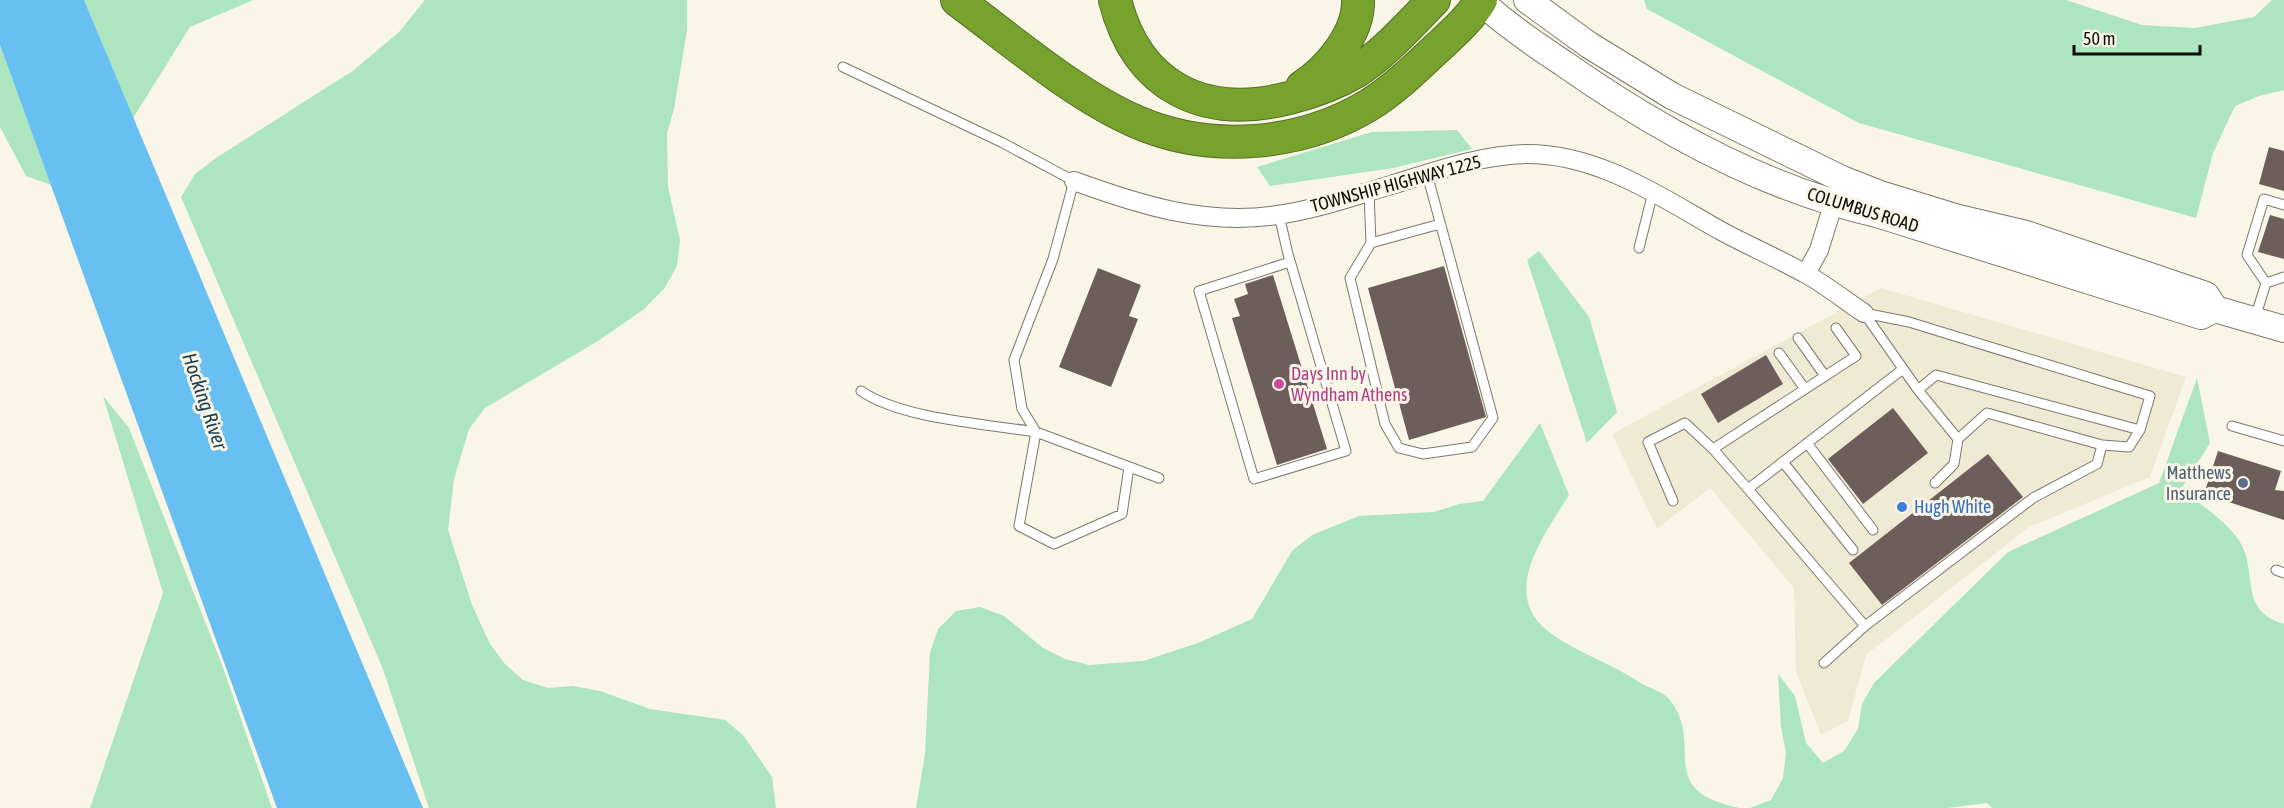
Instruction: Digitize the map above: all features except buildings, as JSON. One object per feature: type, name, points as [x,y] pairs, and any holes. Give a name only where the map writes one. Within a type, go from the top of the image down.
[{"type":"highway","points":[[957,0],[1084,92],[1137,122],[1187,137],[1238,141],[1264,140],[1314,130],[1370,104],[1420,65],[1480,1]]},
{"type":"highway","points":[[1115,0],[1121,24],[1131,45],[1146,64],[1166,83],[1180,92],[1215,103],[1249,106],[1327,87],[1356,71],[1390,46],[1434,0]]},
{"type":"highway","points":[[1272,102],[1316,77],[1331,61],[1351,32],[1358,0]]},
{"type":"main road","name":"COLUMBUS ROAD","points":[[1527,0],[1580,40],[1672,96],[1842,179],[1883,195],[1958,218],[2026,234],[2205,295],[2215,309],[2284,329]]},
{"type":"main road","name":"COLUMBUS ROAD","points":[[1480,1],[1559,61],[1656,123],[1732,163],[1833,204],[1877,214],[2201,316],[2215,309]]},
{"type":"street","name":"TOWNSHIP HIGHWAY 1225","points":[[1074,181],[1129,201],[1167,211],[1210,218],[1279,215],[1369,192],[1478,159],[1528,154],[1578,160],[1653,192],[1806,274],[1864,313]]},
{"type":"street","points":[[1806,274],[1819,250],[1842,179]]},
{"type":"lane","points":[[843,67],[1003,143],[1074,181],[1053,259],[1014,360],[1022,409],[1036,432],[1019,526],[1054,543],[1122,514],[1129,467]]},
{"type":"lane","points":[[1369,192],[1371,243],[1350,278],[1385,424],[1399,448],[1423,454],[1472,447],[1492,418],[1426,174]]},
{"type":"lane","points":[[1639,248],[1653,192]]},
{"type":"lane","points":[[2266,283],[2247,255],[2264,199],[2284,205]]},
{"type":"lane","points":[[1279,215],[1290,262],[1346,452],[1254,479],[1199,291],[1290,262]]},
{"type":"lane","points":[[1371,243],[1440,224]]},
{"type":"lane","points":[[2266,283],[2284,277]]},
{"type":"lane","points":[[2254,321],[2266,283]]},
{"type":"lane","points":[[1864,313],[1918,390],[1958,439]]},
{"type":"lane","points":[[1864,313],[1909,322],[2150,396],[2140,430],[2130,447],[2102,445],[1987,413],[1958,439],[1954,464],[1935,483]]},
{"type":"lane","points":[[1713,449],[1856,356],[1836,328]]},
{"type":"lane","points":[[1798,338],[1825,376]]},
{"type":"lane","points":[[1779,353],[1805,389]]},
{"type":"lane","points":[[1748,489],[1904,369]]},
{"type":"lane","points":[[1918,390],[1936,375],[2140,430]]},
{"type":"lane","points":[[861,392],[878,402],[909,411],[1036,432],[1159,478]]},
{"type":"lane","points":[[1674,501],[1648,442],[1685,423],[1713,449],[1865,626]]},
{"type":"lane","points":[[2232,426],[2284,441]]},
{"type":"lane","points":[[1807,443],[1873,530]]},
{"type":"lane","points":[[1824,663],[1865,626],[2033,498],[2097,464],[2102,445]]},
{"type":"lane","points":[[1783,462],[1853,550]]},
{"type":"shaded area","name":"Hugh White","points":[[1881,288],[2186,377],[2150,477],[2029,527],[1866,655],[1848,721],[1821,735],[1796,672],[1794,588],[1710,488],[1657,529],[1612,434]]},
{"type":"green space","points":[[84,0],[253,0],[190,27],[133,118]]},
{"type":"green space","points":[[425,0],[687,0],[687,30],[674,109],[667,133],[668,187],[680,240],[677,266],[664,289],[644,309],[601,339],[485,408],[469,429],[454,479],[448,530],[472,605],[490,644],[505,664],[523,680],[548,688],[573,686],[600,691],[650,709],[725,720],[743,735],[772,777],[776,808],[429,808],[383,669],[181,197],[195,174],[216,158],[354,70],[399,32]]},
{"type":"green space","points":[[1644,0],[2066,0],[2142,25],[2195,28],[2254,17],[2272,0],[2284,0],[2284,90],[2259,96],[2235,106],[2213,153],[2196,218],[1859,123],[1647,9]]},
{"type":"green space","points":[[0,45],[51,185],[26,176],[0,127]]},
{"type":"green space","points":[[1457,130],[1472,149],[1393,168],[1270,186],[1257,167],[1372,132]]},
{"type":"green space","points":[[1539,251],[1589,317],[1617,412],[1587,443],[1527,260]]},
{"type":"green space","points":[[2197,378],[2210,443],[2181,489],[2219,518],[2238,539],[2248,563],[2254,599],[2269,618],[2284,624],[2284,808],[1992,808],[1987,803],[1947,808],[1750,808],[1771,800],[1783,778],[1786,753],[1781,727],[1778,674],[1795,696],[1806,743],[1823,763],[1844,751],[1858,729],[1862,704],[1874,683],[2008,552],[2159,483]]},
{"type":"green space","points":[[103,396],[129,428],[222,665],[272,808],[90,808],[163,593]]},
{"type":"green space","points":[[1540,423],[1569,495],[1549,527],[1531,563],[1527,582],[1527,599],[1534,616],[1558,638],[1667,697],[1680,717],[1684,734],[1685,764],[1689,778],[1697,790],[1713,800],[1740,808],[916,808],[925,754],[930,653],[938,629],[956,611],[980,607],[1004,616],[1043,648],[1065,659],[1089,665],[1143,661],[1198,643],[1252,619],[1292,551],[1312,535],[1359,516],[1434,512],[1459,504],[1483,501]]},
{"type":"water","name":"Hocking River","points":[[0,0],[84,0],[423,808],[277,808],[0,45]]},
{"type":"place","name":"Days Inn by Wyndham Athens","points":[[1279,384]]},
{"type":"place","name":"Matthews Insurance","points":[[2243,483]]},
{"type":"place","name":"Hugh White","points":[[1902,507]]}]
